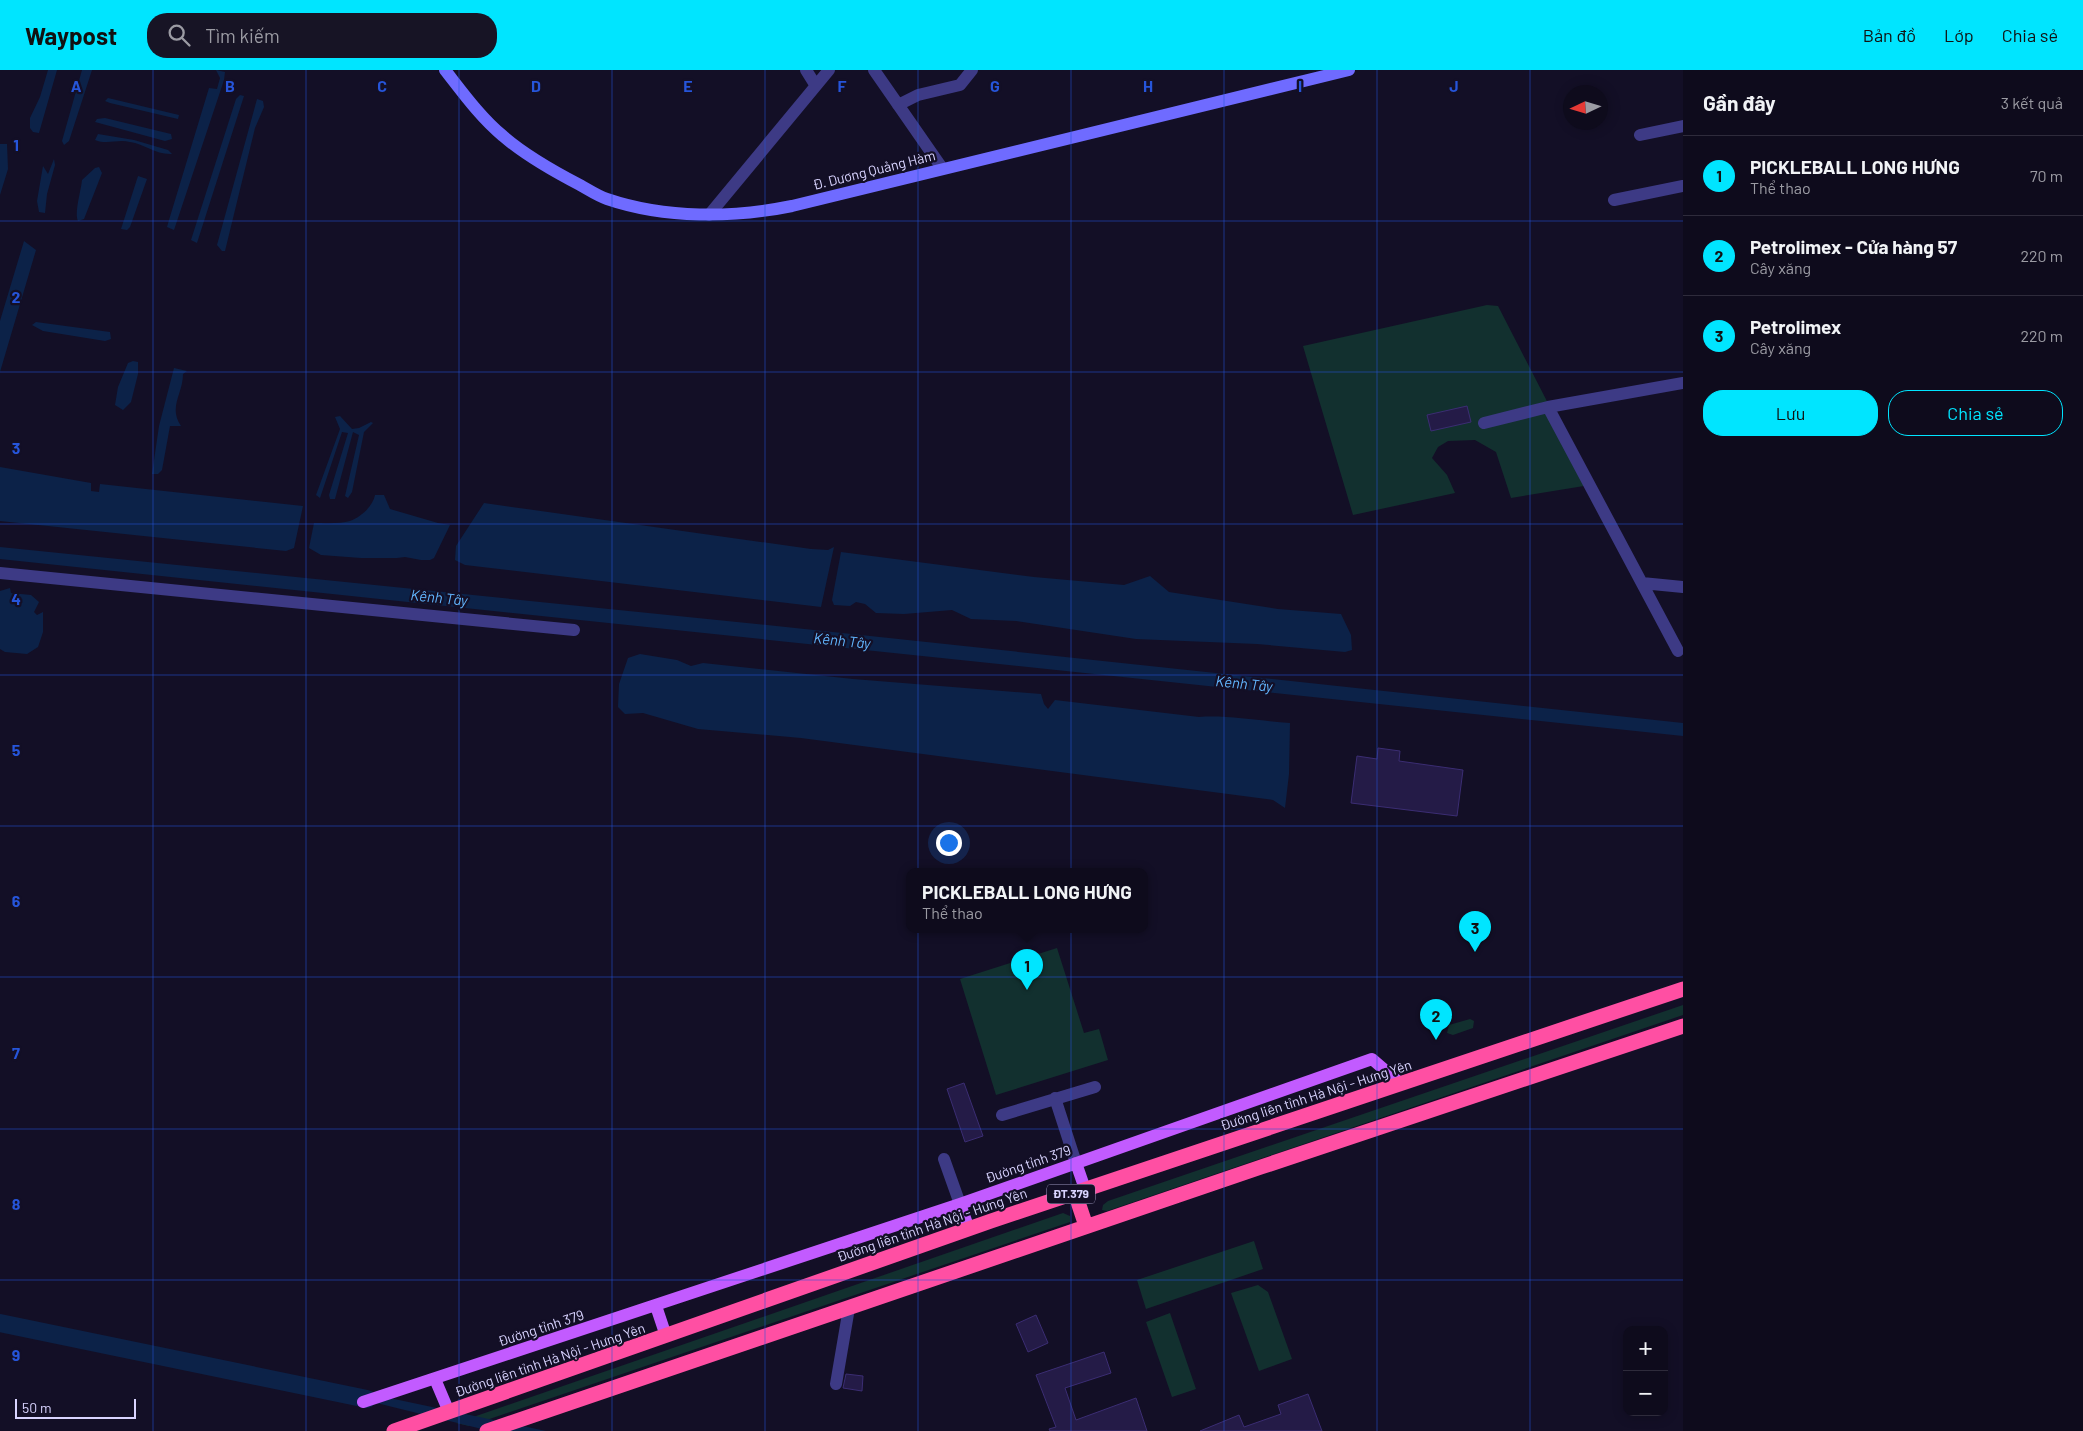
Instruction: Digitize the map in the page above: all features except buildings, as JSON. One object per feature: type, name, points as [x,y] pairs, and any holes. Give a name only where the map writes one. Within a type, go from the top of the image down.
[{"type":"highway","name":"Đường liên tỉnh Hà Nội - Hưng Yên","points":[[394,1431],[968,1229],[1683,989]]},
{"type":"highway","name":"ĐT.379","points":[[494,1430],[1086,1226],[1683,1026]]},
{"type":"highway","points":[[1080,1191],[1086,1226]]},
{"type":"main road","name":"Đường tỉnh 379","points":[[363,1402],[405,1390],[960,1204],[1372,1059],[1402,1084]]},
{"type":"main road","points":[[1076,1163],[1080,1191]]},
{"type":"main road","points":[[960,1204],[968,1229]]},
{"type":"main road","points":[[656,1306],[666,1336]]},
{"type":"main road","points":[[435,1379],[455,1410]]},
{"type":"street","name":"Đ. Dương Quảng Hàm","points":[[445,70],[464,95],[502,136],[546,167],[607,199],[654,210],[708,215],[756,213],[783,208],[1349,70]]},
{"type":"street","points":[[806,70],[816,86]]},
{"type":"street","points":[[708,215],[829,70]]},
{"type":"street","points":[[874,70],[942,168]]},
{"type":"street","points":[[898,105],[918,95],[960,85],[972,70]]},
{"type":"street","points":[[1640,135],[1683,126]]},
{"type":"street","points":[[1614,200],[1683,186]]},
{"type":"street","points":[[1484,424],[1548,407],[1683,383]]},
{"type":"street","points":[[1548,407],[1678,651]]},
{"type":"street","points":[[0,573],[574,630]]},
{"type":"street","points":[[1642,583],[1683,587]]},
{"type":"street","points":[[1002,1115],[1095,1086]]},
{"type":"street","points":[[1055,1098],[1076,1163]]},
{"type":"street","points":[[944,1160],[960,1204]]},
{"type":"street","points":[[836,1384],[850,1308]]},
{"type":"green space","points":[[1487,305],[1498,306],[1590,485],[1511,498],[1496,452],[1475,440],[1448,441],[1438,447],[1432,458],[1447,475],[1455,493],[1353,515],[1303,346]]},
{"type":"green space","points":[[1057,948],[1084,1033],[1099,1029],[1108,1060],[996,1095],[960,979]]},
{"type":"green space","points":[[1683,1005],[1683,1015],[1107,1211],[1102,1210],[1103,1205],[1108,1201]]},
{"type":"green space","points":[[1470,1019],[1474,1021],[1473,1028],[1453,1035],[1447,1033],[1449,1025]]},
{"type":"green space","points":[[1063,1213],[1070,1216],[1070,1222],[469,1426],[456,1423]]},
{"type":"green space","points":[[1254,1241],[1263,1269],[1146,1309],[1137,1280]]},
{"type":"green space","points":[[1258,1285],[1268,1292],[1292,1359],[1259,1371],[1231,1293]]},
{"type":"green space","points":[[1170,1313],[1196,1389],[1172,1397],[1146,1322]]},
{"type":"water","points":[[48,70],[57,70],[39,133],[33,132],[30,128],[30,118],[40,97]]},
{"type":"water","points":[[82,70],[92,70],[69,141],[64,145],[62,141]]},
{"type":"water","points":[[216,70],[225,72],[224,80],[174,230],[167,227],[209,88],[217,89],[220,78]]},
{"type":"water","points":[[240,95],[244,96],[197,243],[191,240],[236,99]]},
{"type":"water","points":[[108,98],[179,115],[178,119],[105,101]]},
{"type":"water","points":[[257,99],[263,101],[264,107],[255,128],[225,251],[222,251],[217,245]]},
{"type":"water","points":[[105,118],[171,134],[172,139],[165,141],[95,122],[97,119]]},
{"type":"water","points":[[98,134],[134,140],[168,150],[172,154],[161,153],[130,142],[95,140]]},
{"type":"water","points":[[0,144],[7,144],[8,169],[0,195]]},
{"type":"water","points":[[54,159],[55,165],[47,194],[45,213],[39,212],[37,201],[43,166],[48,174]]},
{"type":"water","points":[[99,167],[102,173],[84,219],[78,221],[77,207],[82,180],[95,168]]},
{"type":"water","points":[[138,176],[147,179],[130,227],[127,230],[121,229]]},
{"type":"water","points":[[24,241],[36,250],[0,372],[0,321]]},
{"type":"water","points":[[36,322],[110,332],[111,339],[105,341],[43,331],[32,325]]},
{"type":"water","points":[[138,362],[138,374],[131,402],[123,410],[115,405],[118,387],[128,363]]},
{"type":"water","points":[[174,368],[187,371],[183,374],[176,406],[177,419],[181,426],[170,426],[162,470],[158,474],[152,474],[159,426]]},
{"type":"water","points":[[340,416],[352,429],[371,422],[373,423],[364,432],[352,492],[348,498],[345,496],[359,435],[353,432],[335,499],[330,499],[329,495],[348,433],[342,432],[320,498],[316,495],[340,429],[335,417]]},
{"type":"water","points":[[0,467],[91,483],[91,491],[99,492],[100,484],[303,506],[294,548],[286,551],[0,521]]},
{"type":"water","points":[[375,495],[384,495],[390,509],[450,525],[434,558],[421,560],[405,557],[361,558],[321,555],[309,548],[314,523],[342,523],[350,521],[369,507]]},
{"type":"water","points":[[484,503],[811,549],[828,550],[834,547],[821,607],[465,565],[455,560],[456,546]]},
{"type":"water","name":"Kênh Tây","points":[[0,547],[767,625],[1683,723],[1683,736],[0,559]]},
{"type":"water","points":[[841,552],[1034,577],[1124,585],[1150,576],[1169,592],[1278,609],[1341,614],[1351,635],[1352,650],[1345,652],[1257,644],[1136,639],[1016,621],[971,619],[952,610],[904,614],[876,613],[865,604],[856,602],[850,606],[834,605],[832,600]]},
{"type":"water","points":[[10,588],[11,593],[31,595],[39,602],[34,612],[37,615],[43,612],[43,632],[38,647],[27,654],[5,652],[0,649],[0,591]]},
{"type":"water","points":[[640,654],[677,660],[691,666],[703,663],[853,679],[1041,694],[1044,704],[1048,709],[1055,700],[1199,717],[1233,717],[1290,723],[1289,774],[1285,808],[1273,800],[801,738],[698,729],[643,713],[625,714],[618,707],[619,684],[628,658]]},
{"type":"water","points":[[347,1389],[546,1431],[490,1431],[344,1395]]},
{"type":"waterway","points":[[0,1323],[367,1399]]},
{"type":"place","name":"Petrolimex","points":[[1475,952]]},
{"type":"place","name":"PICKLEBALL LONG HƯNG","points":[[1027,990]]},
{"type":"place","name":"Petrolimex - Cửa hàng 57","points":[[1436,1040]]}]
